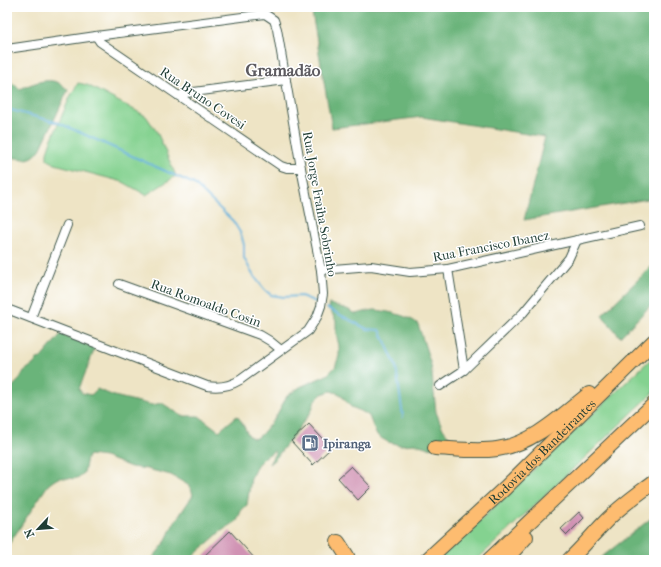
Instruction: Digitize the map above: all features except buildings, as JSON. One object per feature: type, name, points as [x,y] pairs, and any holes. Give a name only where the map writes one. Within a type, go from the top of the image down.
[{"type":"highway","points":[[435,448],[496,450],[525,441],[552,424],[654,341]]},
{"type":"highway","name":"Rodovia dos Bandeirantes","points":[[427,560],[505,488],[654,341]]},
{"type":"highway","points":[[489,560],[654,404]]},
{"type":"highway","points":[[505,560],[589,465]]},
{"type":"highway","points":[[569,560],[608,518],[654,482]]},
{"type":"highway","points":[[338,542],[348,560]]},
{"type":"street","name":"Rua Jorge Fraiha Sobrinho","points":[[7,49],[264,14],[274,20],[277,29],[301,168],[321,270],[323,294],[317,317],[308,331],[235,384],[222,387],[207,386],[8,310]]},
{"type":"street","name":"Rua Bruno Covesi","points":[[96,36],[100,42],[281,166],[287,168],[301,168]]},
{"type":"street","points":[[180,96],[186,93],[286,80]]},
{"type":"street","points":[[31,318],[67,225]]},
{"type":"street","name":"Rua Francisco Ibanez","points":[[321,270],[371,266],[410,272],[448,269],[640,226]]},
{"type":"street","points":[[440,386],[464,370],[523,313],[570,258],[577,240]]},
{"type":"street","points":[[448,269],[464,370]]},
{"type":"street","name":"Rua Romoaldo Cosin","points":[[119,284],[260,335],[270,340],[281,350]]},
{"type":"green space","points":[[311,7],[645,7],[654,22],[654,198],[524,220],[545,137],[422,117],[332,128]]},
{"type":"green space","points":[[7,79],[20,89],[43,81],[52,81],[57,82],[68,90],[41,148],[34,156],[30,158],[22,159],[7,157]]},
{"type":"green space","points":[[78,83],[87,85],[146,116],[157,132],[176,176],[146,195],[123,182],[55,164],[47,159],[47,152],[50,143],[70,97]]},
{"type":"green space","points":[[654,264],[654,302],[620,337],[602,315]]},
{"type":"green space","points":[[329,304],[347,309],[356,314],[370,310],[392,313],[404,316],[418,324],[431,365],[436,412],[443,429],[450,438],[451,442],[429,448],[416,444],[400,445],[388,442],[376,434],[369,416],[351,407],[340,394],[331,391],[322,394],[315,401],[311,412],[276,458],[269,464],[275,453],[274,451],[257,465],[251,478],[247,505],[241,511],[237,521],[220,532],[189,560],[151,560],[164,544],[173,525],[193,495],[188,485],[171,475],[131,467],[105,457],[89,455],[86,460],[84,472],[81,476],[73,479],[59,478],[48,485],[7,547],[7,392],[19,380],[24,371],[34,364],[37,359],[41,358],[61,334],[95,348],[79,389],[82,393],[91,395],[97,389],[114,396],[152,405],[162,403],[182,416],[199,416],[219,431],[237,416],[249,436],[254,439],[261,435],[275,418],[287,396],[300,387],[327,375],[335,367],[339,356],[339,346],[336,333],[336,321],[330,310]]},
{"type":"green space","points":[[654,356],[654,392],[477,560],[438,560]]},
{"type":"green space","points":[[654,516],[654,560],[598,560]]},
{"type":"waterway","points":[[7,109],[59,123],[194,184],[233,221],[241,234],[244,245],[244,258],[253,275],[265,290],[271,295],[284,297],[301,296],[316,302]]},
{"type":"waterway","points":[[327,308],[367,329],[380,330],[396,366],[403,417]]},
{"type":"place","name":"Ipiranga","points":[[310,443]]},
{"type":"district","name":"Gramadão","points":[[283,70]]}]
